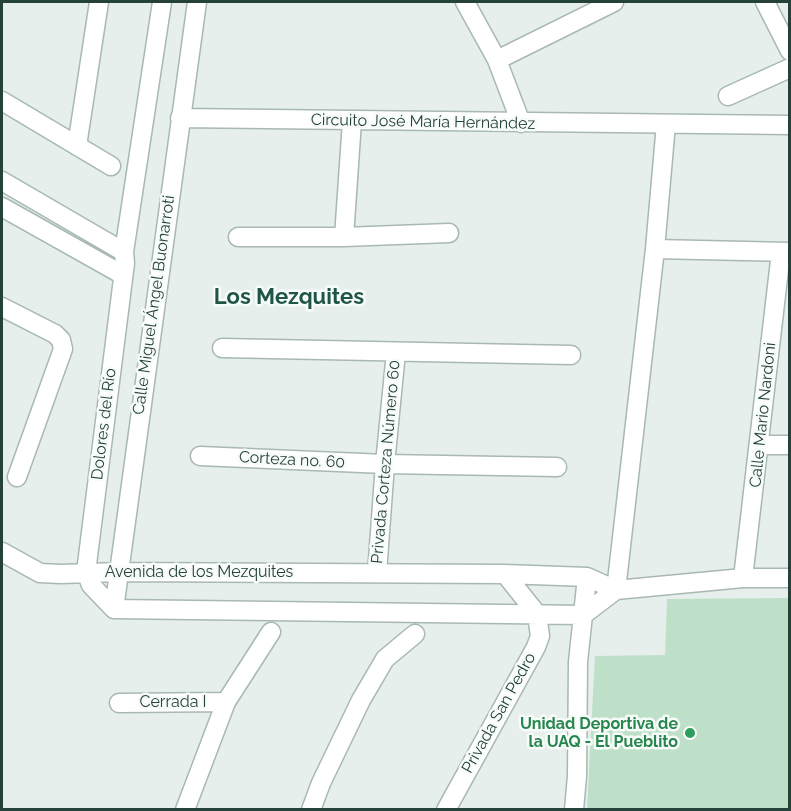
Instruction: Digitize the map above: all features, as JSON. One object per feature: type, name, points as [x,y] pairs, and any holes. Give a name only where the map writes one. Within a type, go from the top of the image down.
[{"type":"street","points":[[77,146],[99,2]]},
{"type":"street","name":"Dolores del Río","points":[[86,573],[124,252],[162,2]]},
{"type":"street","name":"Calle Miguel Ángel Buonarroti","points":[[114,609],[197,2]]},
{"type":"street","points":[[465,2],[497,60],[521,123]]},
{"type":"street","points":[[497,60],[614,2]]},
{"type":"street","points":[[765,2],[789,51]]},
{"type":"street","points":[[728,96],[789,68]]},
{"type":"street","points":[[2,101],[111,166]]},
{"type":"street","name":"Circuito José María Hernández","points":[[180,118],[789,125]]},
{"type":"street","points":[[344,237],[352,121]]},
{"type":"street","points":[[114,609],[583,615],[616,590],[655,249],[666,124]]},
{"type":"street","points":[[2,181],[124,252]]},
{"type":"street","points":[[2,207],[123,275]]},
{"type":"street","points":[[238,237],[344,237],[449,232]]},
{"type":"street","points":[[655,249],[785,252]]},
{"type":"street","name":"Calle Mario Nardoni","points":[[743,578],[785,252]]},
{"type":"street","points":[[2,307],[55,334],[61,340],[63,349],[17,477]]},
{"type":"street","points":[[222,348],[572,355]]},
{"type":"street","name":"Privada Corteza Número 60","points":[[377,573],[396,352]]},
{"type":"street","points":[[760,445],[789,445]]},
{"type":"street","name":"Corteza no. 60","points":[[200,456],[385,464],[557,467]]},
{"type":"street","points":[[2,552],[40,573],[86,573]]},
{"type":"street","name":"Avenida de los Mezquites","points":[[114,609],[91,585],[86,573],[505,574],[587,577],[616,590],[743,578],[789,578]]},
{"type":"street","points":[[505,574],[537,614]]},
{"type":"street","points":[[574,810],[577,776],[578,680],[587,577]]},
{"type":"street","name":"Privada San Pedro","points":[[446,810],[536,647],[540,636],[537,614]]},
{"type":"street","points":[[186,810],[226,702],[271,632]]},
{"type":"street","points":[[311,810],[321,783],[385,659],[415,634]]},
{"type":"street","name":"Cerrada I","points":[[120,702],[226,702]]},
{"type":"green space","name":"Unidad Deportiva de la UAQ - El Pueblito","points":[[789,598],[789,809],[587,809],[595,656],[665,655],[667,599]]},
{"type":"place","name":"Unidad Deportiva de la UAQ - El Pueblito","points":[[690,733]]},
{"type":"district","name":"Los Mezquites","points":[[289,297]]}]
